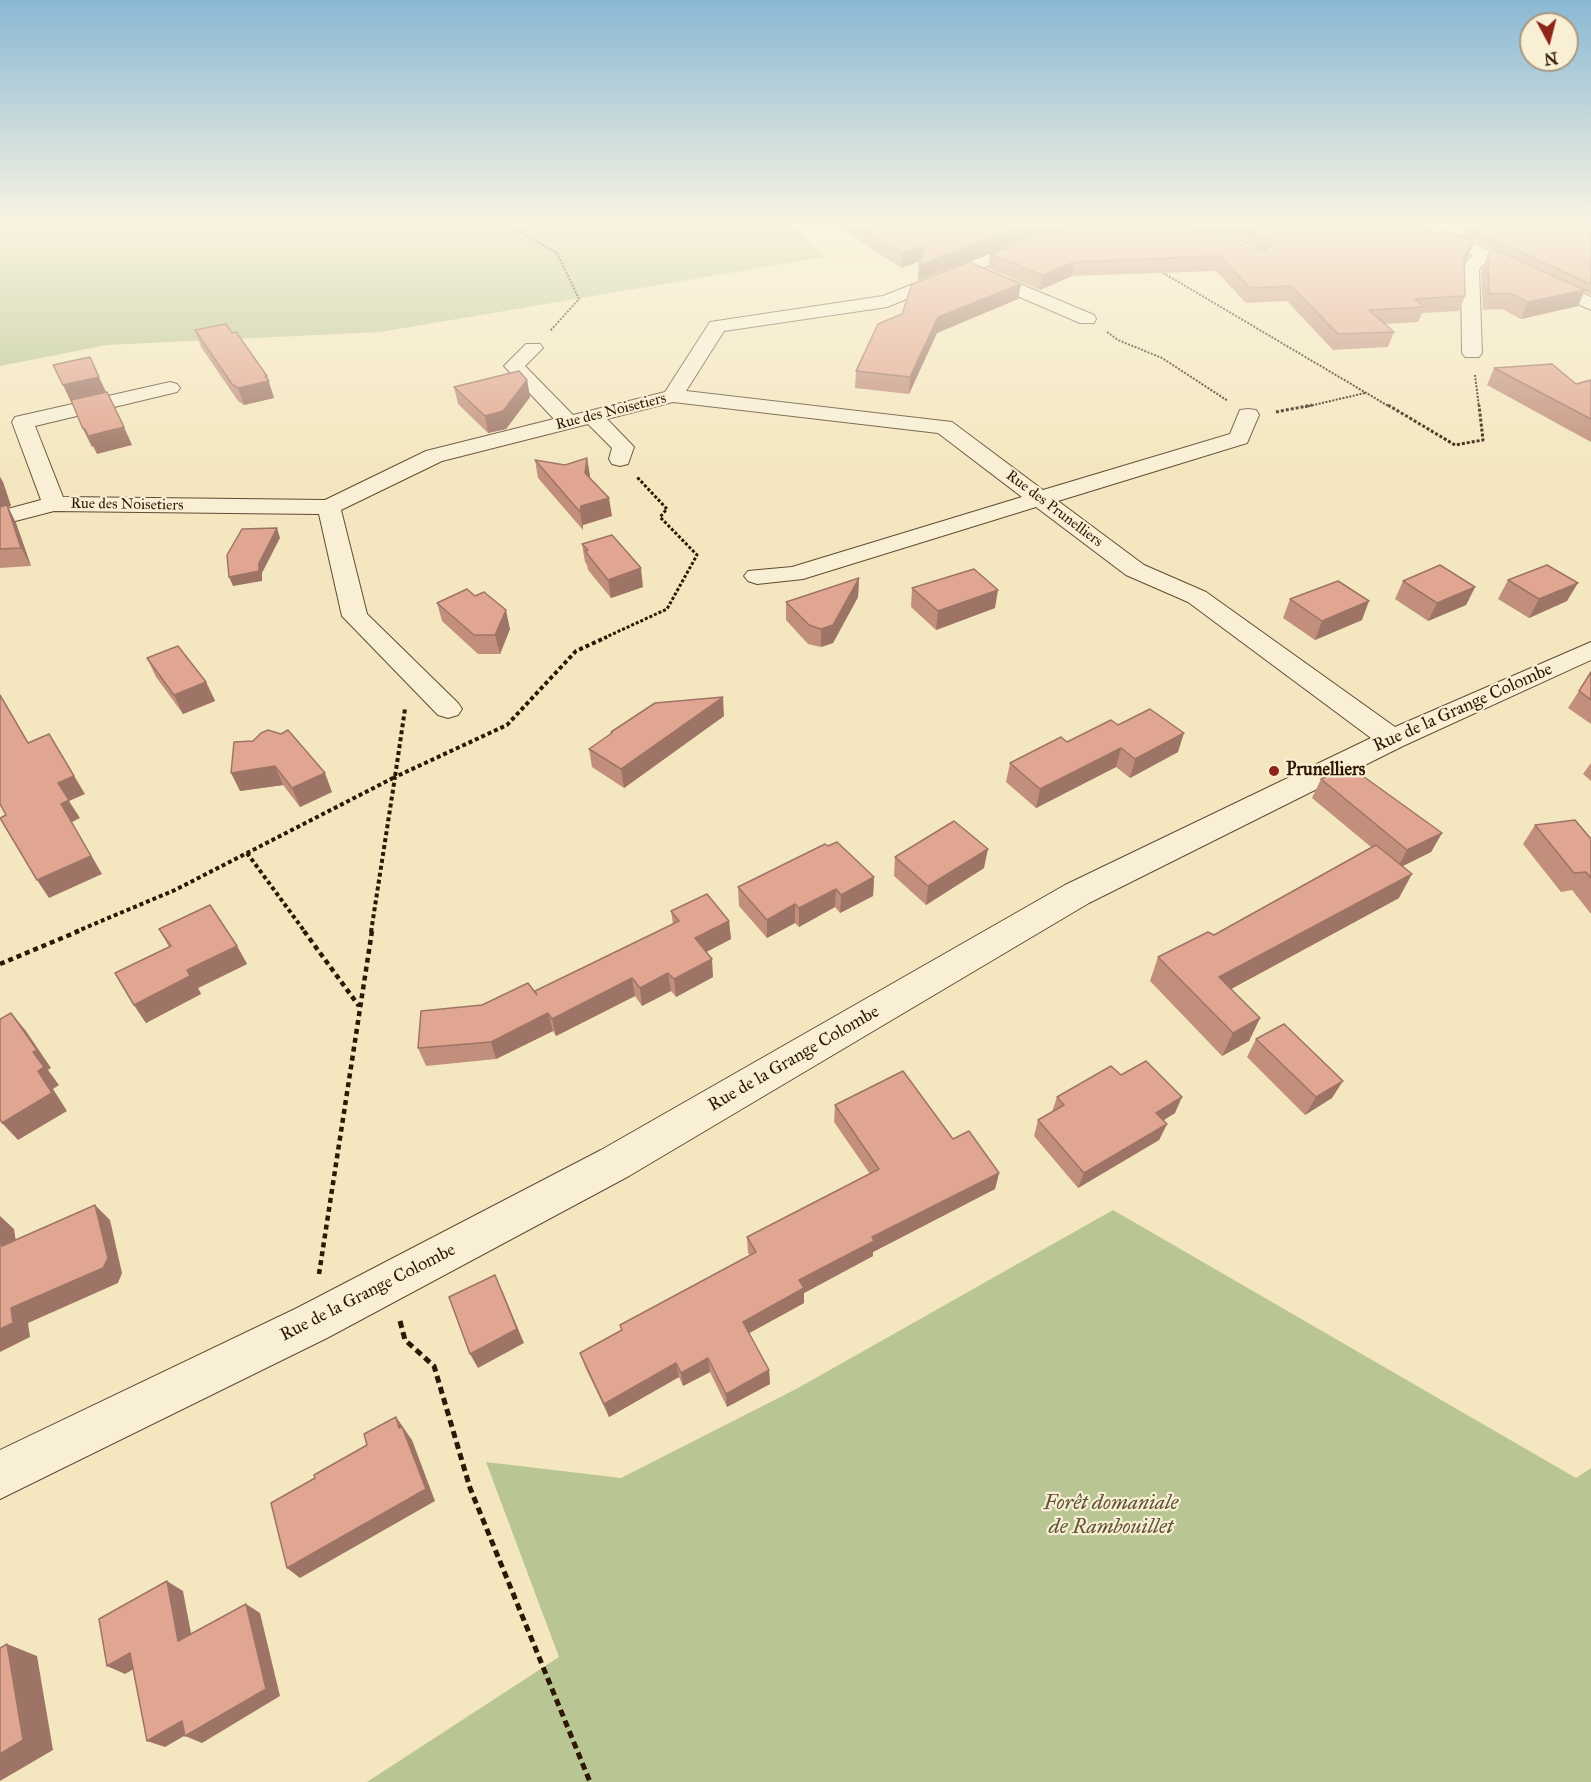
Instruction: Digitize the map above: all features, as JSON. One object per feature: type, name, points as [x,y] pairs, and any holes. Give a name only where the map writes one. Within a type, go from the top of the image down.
[{"type":"street","name":"Rue des Noisetiers","points":[[0,518],[54,504],[329,507],[434,456],[673,396],[717,326],[838,308]]},
{"type":"street","points":[[1060,308],[1088,320]]},
{"type":"street","points":[[1471,308],[1472,353]]},
{"type":"street","points":[[533,348],[514,366],[569,423]]},
{"type":"street","points":[[54,504],[23,422],[170,388]]},
{"type":"street","name":"Rue des Prunelliers","points":[[673,396],[944,427],[1135,570],[1197,597],[1393,739]]},
{"type":"street","points":[[757,576],[794,574],[1239,438],[1248,414]]},
{"type":"street","points":[[593,417],[623,447],[620,459]]},
{"type":"street","points":[[329,507],[356,616],[448,709]]},
{"type":"street","name":"Rue de la Grange Colombe","points":[[0,1475],[312,1323],[615,1163],[1077,894],[1393,739],[1591,650]]},
{"type":"path","points":[[533,348],[570,308]]},
{"type":"path","points":[[1222,308],[1455,445],[1483,440],[1472,353]]},
{"type":"path","points":[[1088,320],[1118,340],[1162,358],[1248,414],[1292,410],[1366,392]]},
{"type":"path","points":[[0,964],[175,890],[394,777],[507,725],[576,651],[667,609],[697,555],[660,516],[667,509],[620,459]]},
{"type":"path","points":[[312,1323],[411,672]]},
{"type":"path","points":[[247,853],[360,1007]]},
{"type":"path","points":[[390,1282],[405,1340],[434,1366],[470,1488],[590,1782]]},
{"type":"green space","points":[[0,308],[521,308],[380,332],[107,345],[0,366]]},
{"type":"green space","name":"Forêt domaniale de Rambouillet","points":[[1113,1210],[1576,1478],[1591,1468],[1591,1782],[367,1782],[559,1657],[486,1462],[621,1478],[798,1388]]},
{"type":"building","points":[[904,308],[960,308],[938,317],[910,377],[856,371],[878,324],[902,314]]},
{"type":"building","points":[[1313,308],[1403,308],[1369,310],[1394,332],[1338,334]]},
{"type":"building","points":[[226,324],[232,333],[236,332],[269,381],[238,388],[232,384],[195,330]]},
{"type":"building","points":[[90,357],[99,377],[63,385],[53,365]]},
{"type":"building","points":[[1552,364],[1576,384],[1591,380],[1591,419],[1494,368]]},
{"type":"building","points":[[519,371],[527,380],[503,411],[485,416],[454,387]]},
{"type":"building","points":[[107,392],[124,427],[88,436],[71,400]]},
{"type":"building","points":[[587,458],[585,473],[609,498],[581,506],[580,512],[535,460],[565,465]]},
{"type":"building","points":[[7,505],[21,548],[0,549],[0,507]]},
{"type":"building","points":[[277,528],[259,563],[259,571],[229,577],[227,555],[242,529]]},
{"type":"building","points":[[612,535],[641,568],[608,580],[582,544]]},
{"type":"building","points":[[1440,565],[1475,587],[1437,603],[1403,581]]},
{"type":"building","points":[[1547,565],[1578,583],[1539,599],[1508,580]]},
{"type":"building","points":[[974,569],[998,590],[938,611],[912,588]]},
{"type":"building","points":[[859,578],[833,625],[821,629],[809,625],[786,602]]},
{"type":"building","points":[[1338,581],[1369,601],[1322,621],[1290,599]]},
{"type":"building","points":[[467,589],[475,596],[484,592],[506,610],[495,635],[474,635],[437,603]]},
{"type":"building","points":[[178,646],[206,682],[174,695],[147,658]]},
{"type":"building","points":[[1591,672],[1591,700],[1579,691]]},
{"type":"building","points":[[0,695],[28,743],[49,734],[74,776],[58,783],[69,800],[61,804],[91,856],[37,880],[0,818],[6,815],[0,804]]},
{"type":"building","points":[[723,697],[621,769],[589,749],[655,703]]},
{"type":"building","points":[[1150,709],[1184,733],[1135,759],[1121,748],[1040,789],[1010,763],[1061,737],[1067,742],[1111,720],[1118,725]]},
{"type":"building","points":[[268,730],[281,734],[288,730],[325,773],[292,788],[275,766],[231,773],[234,742],[253,741]]},
{"type":"building","points":[[1349,766],[1442,833],[1407,850],[1321,779]]},
{"type":"building","points":[[1575,820],[1591,839],[1591,878],[1586,872],[1574,873],[1535,825]]},
{"type":"building","points":[[954,821],[988,849],[928,886],[895,857]]},
{"type":"building","points":[[837,842],[874,877],[841,895],[836,889],[799,908],[795,904],[767,920],[738,887],[825,844],[828,846]]},
{"type":"building","points":[[1376,845],[1412,874],[1219,977],[1260,1018],[1233,1033],[1158,957],[1208,932],[1214,935]]},
{"type":"building","points":[[707,894],[729,921],[695,938],[712,959],[674,979],[668,973],[640,988],[632,978],[552,1019],[548,1013],[491,1042],[418,1048],[421,1011],[482,1005],[528,983],[537,995],[535,991],[679,921],[671,911]]},
{"type":"building","points":[[210,905],[237,946],[187,970],[190,976],[134,1005],[115,973],[171,946],[159,929]]},
{"type":"building","points":[[11,1013],[37,1050],[33,1052],[44,1067],[38,1071],[52,1093],[2,1123],[0,1119],[0,1019]]},
{"type":"building","points":[[1284,1024],[1343,1081],[1316,1097],[1256,1039]]},
{"type":"building","points":[[1146,1061],[1182,1097],[1156,1113],[1167,1124],[1084,1173],[1038,1120],[1064,1105],[1057,1097],[1111,1066],[1121,1075]]},
{"type":"building","points":[[903,1071],[953,1139],[969,1131],[999,1173],[872,1237],[874,1241],[799,1280],[804,1288],[743,1322],[769,1370],[726,1394],[708,1358],[681,1373],[676,1363],[604,1404],[580,1353],[622,1330],[620,1325],[756,1252],[747,1237],[879,1169],[835,1105]]},
{"type":"building","points":[[95,1205],[108,1258],[103,1268],[11,1308],[13,1323],[0,1329],[0,1230],[2,1246]]},
{"type":"building","points":[[495,1275],[517,1329],[470,1354],[449,1297]]},
{"type":"building","points":[[396,1417],[426,1489],[287,1568],[271,1503],[367,1445],[364,1434]]},
{"type":"building","points":[[167,1581],[178,1641],[246,1604],[266,1689],[185,1736],[182,1721],[147,1741],[130,1653],[107,1666],[99,1619]]},
{"type":"building","points":[[7,1644],[23,1740],[0,1754],[0,1648]]},
{"type":"place","name":"Prunelliers","points":[[1274,771]]}]
